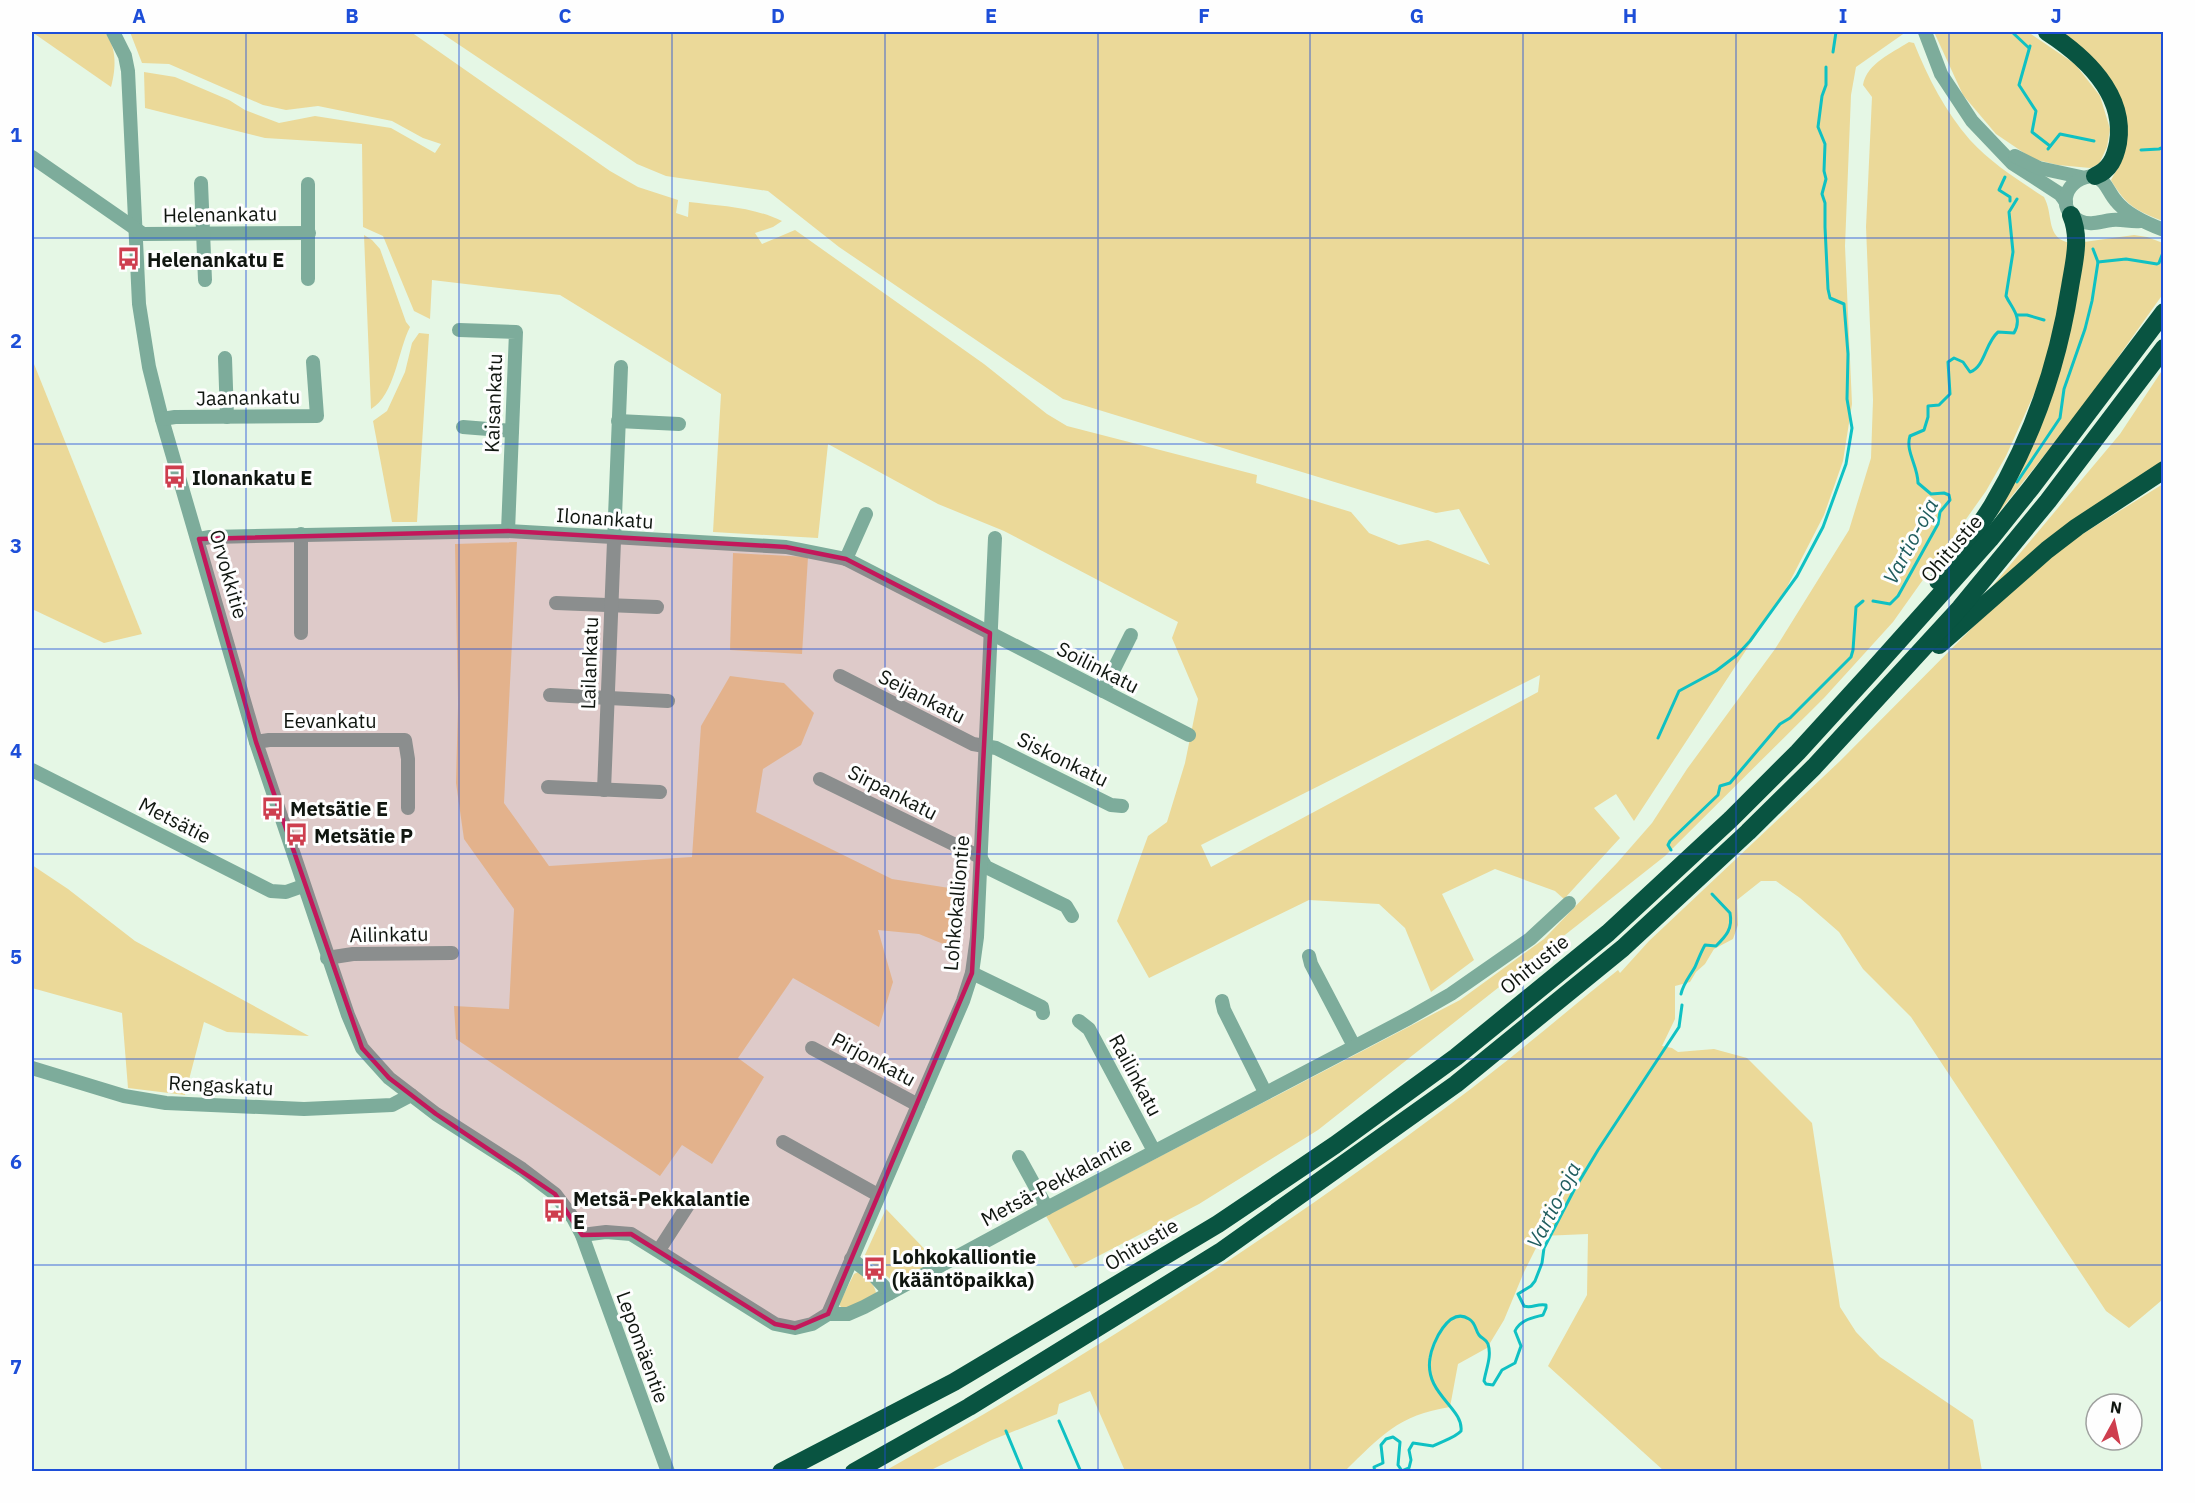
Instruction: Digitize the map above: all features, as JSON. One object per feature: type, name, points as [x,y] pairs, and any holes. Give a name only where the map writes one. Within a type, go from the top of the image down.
[{"type":"highway","points":[[2047,32],[2080,58],[2102,82],[2115,105],[2119,129],[2116,153],[2108,169],[2088,177]]},
{"type":"highway","points":[[1871,672],[1991,507],[2028,433],[2050,379],[2066,313],[2077,246],[2075,225],[2068,208]]},
{"type":"highway","name":"Ohitustie","points":[[781,1472],[964,1376],[1218,1224],[1456,1057],[1608,933],[1731,819],[1798,752],[1871,672],[2017,505],[2135,352],[2163,312]]},
{"type":"highway","points":[[854,1472],[969,1407],[1220,1252],[1456,1084],[1623,948],[1814,767],[1883,692],[1994,568],[2048,501],[2163,348]]},
{"type":"highway","points":[[1883,692],[2047,550],[2077,527],[2163,470]]},
{"type":"street","name":"Orvokkitie","points":[[113,32],[125,56],[128,70],[139,304],[145,344],[162,419],[199,539],[256,742],[327,958],[362,1048],[389,1078],[411,1095]]},
{"type":"street","points":[[1925,32],[1934,60],[1950,90],[1972,121],[2012,163],[2060,194],[2068,208],[2087,223],[2112,220],[2140,221]]},
{"type":"street","points":[[2000,149],[2038,168],[2088,177],[2106,184],[2115,200],[2140,221],[2163,230]]},
{"type":"street","points":[[32,157],[134,228]]},
{"type":"street","points":[[2068,208],[2069,190],[2074,182],[2088,177]]},
{"type":"street","points":[[201,183],[205,234],[205,280]]},
{"type":"street","points":[[308,184],[308,279]]},
{"type":"street","name":"Helenankatu","points":[[134,228],[143,234],[309,233]]},
{"type":"street","name":"Kaisankatu","points":[[459,330],[516,332],[508,531]]},
{"type":"street","points":[[225,358],[227,417]]},
{"type":"street","name":"Jaanankatu","points":[[162,419],[316,416],[313,362]]},
{"type":"street","name":"Lailankatu","points":[[604,790],[621,367]]},
{"type":"street","points":[[618,421],[679,424]]},
{"type":"street","points":[[463,427],[512,431]]},
{"type":"street","points":[[846,559],[866,514]]},
{"type":"street","name":"Ilonankatu","points":[[199,539],[301,534],[508,531],[786,547],[846,559],[990,633]]},
{"type":"street","points":[[301,534],[301,633]]},
{"type":"street","name":"Lohkokalliontie","points":[[828,1314],[963,1001],[972,973],[977,937],[995,538]]},
{"type":"street","points":[[555,603],[657,607]]},
{"type":"street","name":"Soilinkatu","points":[[990,633],[1189,735]]},
{"type":"street","points":[[1103,691],[1131,635]]},
{"type":"street","name":"Seijankatu","points":[[840,676],[973,744],[986,746]]},
{"type":"street","points":[[550,695],[668,701]]},
{"type":"street","name":"Eevankatu","points":[[256,742],[269,740],[405,740],[408,759],[408,808]]},
{"type":"street","name":"Siskonkatu","points":[[986,746],[996,748],[1111,805],[1122,806]]},
{"type":"street","name":"Metsätie","points":[[32,770],[271,891],[286,892],[303,886]]},
{"type":"street","name":"Sirpankatu","points":[[820,779],[980,857],[987,867],[1066,906],[1072,916]]},
{"type":"street","points":[[548,787],[660,792]]},
{"type":"street","name":"Metsä-Pekkalantie","points":[[582,1235],[606,1232],[631,1234],[775,1324],[795,1328],[812,1324],[828,1314],[848,1314],[1451,994],[1530,939],[1569,903]]},
{"type":"street","name":"Ailinkatu","points":[[327,958],[353,954],[452,953]]},
{"type":"street","points":[[1308,956],[1354,1046]]},
{"type":"street","points":[[972,973],[1042,1007],[1043,1013]]},
{"type":"street","points":[[1222,1001],[1224,1010],[1265,1092]]},
{"type":"street","name":"Railinkatu","points":[[1079,1021],[1089,1029],[1154,1151]]},
{"type":"street","name":"Pirjonkatu","points":[[812,1048],[918,1105]]},
{"type":"street","name":"Rengaskatu","points":[[32,1068],[124,1096],[166,1103],[304,1109],[392,1105],[411,1095]]},
{"type":"street","points":[[411,1095],[436,1114],[522,1169],[555,1194],[573,1218],[582,1235]]},
{"type":"street","points":[[783,1142],[878,1195]]},
{"type":"street","points":[[1019,1156],[1047,1208]]},
{"type":"street","points":[[659,1250],[690,1202]]},
{"type":"street","name":"Lepomäentie","points":[[582,1235],[668,1472]]},
{"type":"street","points":[[851,1259],[874,1276],[890,1293]]},
{"type":"highlighted area","points":[[508,531],[786,547],[846,559],[990,633],[972,973],[828,1314],[795,1328],[775,1324],[631,1234],[582,1235],[555,1194],[436,1114],[389,1078],[362,1048],[256,742],[199,539]]},
{"type":"shaded area","points":[[32,32],[105,32],[112,45],[114,58],[111,87]]},
{"type":"shaded area","points":[[130,32],[411,32],[610,171],[638,187],[678,200],[676,213],[688,217],[689,202],[748,210],[782,221],[773,227],[755,233],[762,244],[795,230],[984,364],[1047,414],[1067,426],[1257,475],[1256,483],[1351,512],[1369,533],[1399,545],[1428,540],[1490,565],[1459,509],[1436,513],[1063,399],[839,247],[768,191],[666,176],[637,164],[440,32],[1906,32],[1856,67],[1851,95],[1845,246],[1852,404],[1843,461],[1824,515],[1786,589],[1634,821],[1616,794],[1594,808],[1620,838],[1564,899],[1555,891],[1495,869],[1442,894],[1474,960],[1431,992],[1405,928],[1379,904],[1309,900],[1149,978],[1117,921],[1148,836],[1167,822],[1185,763],[1198,699],[1172,638],[1178,622],[1004,531],[938,504],[828,444],[818,538],[713,532],[721,394],[560,295],[432,280],[430,319],[414,311],[383,236],[363,227],[362,144],[265,138],[145,108],[144,72],[175,77],[229,100],[245,110],[279,123],[315,116],[391,128],[435,153],[441,144],[423,138],[392,121],[318,106],[286,110],[263,105],[169,64],[142,63]],"holes":[[[1540,675],[1538,692],[1211,867],[1201,845]]]},
{"type":"shaded area","points":[[1934,32],[2028,32],[2075,64],[2100,96],[2110,129],[2107,147],[2099,164],[2090,168],[2058,165],[2033,159],[1996,134],[1963,95]]},
{"type":"shaded area","points":[[2058,32],[2163,32],[2163,221],[2133,207],[2111,180],[2125,150],[2127,129],[2125,111],[2111,81],[2100,68]]},
{"type":"shaded area","points":[[1909,42],[1914,43],[1938,94],[1961,129],[1996,164],[2044,197],[2053,231],[2062,240],[2070,243],[2057,320],[2039,383],[2006,456],[1986,491],[1893,622],[1824,698],[1665,856],[1318,1130],[1199,1204],[1075,1268],[1046,1216],[1460,1000],[1544,939],[1652,823],[1687,769],[1775,649],[1849,530],[1871,458],[1873,400],[1866,227],[1872,97],[1863,85],[1865,77],[1875,65]]},
{"type":"shaded area","points":[[364,235],[380,249],[406,322],[410,327],[386,394],[371,409]]},
{"type":"shaded area","points":[[2134,235],[2163,243],[2163,294],[2082,408],[1984,531],[2002,499],[2084,242]]},
{"type":"shaded area","points":[[419,333],[429,334],[417,522],[392,522],[373,421],[387,411],[405,372],[412,343]]},
{"type":"shaded area","points":[[32,359],[142,634],[104,643],[32,609]]},
{"type":"shaded area","points":[[2163,369],[2163,463],[1974,608],[2120,434]]},
{"type":"shaded area","points":[[2163,484],[2162,1300],[2129,1328],[2106,1311],[1911,1017],[1863,969],[1839,932],[1800,898],[1776,881],[1761,881],[1737,900],[1738,925],[1733,939],[1714,949],[1690,982],[1675,986],[1675,1019],[1662,1046],[1678,1052],[1714,1049],[1747,1058],[1812,1123],[1840,1307],[1856,1332],[1880,1357],[1973,1420],[1982,1471],[1664,1471],[1548,1366],[1587,1295],[1588,1234],[1542,1236],[1504,1320],[1487,1348],[1458,1364],[1450,1407],[1417,1416],[1391,1429],[1345,1471],[1125,1471],[1090,1391],[1059,1404],[1057,1414],[992,1440],[929,1471],[883,1472],[1102,1342],[1245,1250],[1384,1153],[1473,1087],[1618,970],[1620,973],[1649,941],[1840,761],[1983,617],[2068,543]]},
{"type":"shaded area","points":[[517,542],[504,803],[549,866],[692,857],[701,726],[730,676],[784,683],[814,713],[801,745],[763,769],[756,812],[892,879],[962,890],[958,950],[919,934],[878,930],[893,982],[879,1027],[793,978],[738,1058],[764,1077],[712,1164],[682,1145],[660,1176],[456,1039],[454,1006],[509,1009],[514,909],[464,839],[456,783],[458,704],[455,544]]},
{"type":"shaded area","points":[[733,553],[808,557],[802,654],[730,650]]},
{"type":"shaded area","points":[[32,865],[68,889],[135,941],[309,1036],[227,1032],[204,1022],[185,1095],[128,1088],[122,1013],[32,988]]},
{"type":"shaded area","points":[[886,1209],[936,1261],[896,1284],[864,1257]]},
{"type":"shaded area","points":[[858,1272],[870,1281],[876,1293],[848,1309],[841,1307],[839,1304],[854,1274]]},
{"type":"waterway","points":[[1833,52],[1836,32]]},
{"type":"waterway","points":[[2012,32],[2029,48]]},
{"type":"waterway","points":[[2030,46],[2019,85],[2036,111],[2032,132],[2050,146]]},
{"type":"waterway","points":[[1658,738],[1679,691],[1716,671],[1737,655],[1750,641],[1797,576],[1823,527],[1846,464],[1852,428],[1847,399],[1848,354],[1844,304],[1830,298],[1828,289],[1825,203],[1822,194],[1826,179],[1825,144],[1818,127],[1822,96],[1826,85],[1826,67]]},
{"type":"waterway","name":"Vartio-oja","points":[[2048,149],[2060,134],[2094,141]]},
{"type":"waterway","name":"Vartio-oja","points":[[2141,150],[2164,147]]},
{"type":"waterway","points":[[2005,177],[1999,190],[2010,197],[2010,201]]},
{"type":"waterway","name":"Vartio-oja","points":[[1873,601],[1890,604],[1898,596],[1938,524],[1940,512],[1950,500],[1949,495],[1931,494],[1918,483],[1909,447],[1910,436],[1924,430],[1928,417],[1928,406],[1939,405],[1950,394],[1948,362],[1954,358],[1963,362],[1970,372],[1979,365],[1990,342],[1998,332],[2014,333],[2017,322],[2016,313],[2006,296],[2013,252],[2009,212],[2017,199]]},
{"type":"waterway","points":[[2017,482],[2060,418],[2064,389],[2085,329],[2092,301],[2098,262],[2093,249]]},
{"type":"waterway","points":[[2098,262],[2126,259],[2157,264],[2164,250]]},
{"type":"waterway","points":[[2017,315],[2027,315],[2044,320]]},
{"type":"waterway","name":"Vartio-oja","points":[[1671,850],[1668,845],[1670,841],[1718,795],[1720,786],[1730,783],[1780,724],[1790,718],[1851,657],[1856,607],[1863,601]]},
{"type":"waterway","name":"Vartio-oja","points":[[1681,994],[1705,945],[1716,946],[1730,928],[1730,913],[1712,894]]},
{"type":"waterway","name":"Vartio-oja","points":[[1375,1472],[1374,1467],[1383,1463],[1381,1445],[1386,1439],[1393,1437],[1400,1442],[1398,1465],[1402,1471],[1409,1468],[1411,1460],[1409,1450],[1413,1443],[1433,1446],[1452,1438],[1461,1431],[1457,1415],[1438,1391],[1430,1371],[1430,1358],[1434,1344],[1448,1322],[1462,1316],[1469,1319],[1473,1322],[1479,1335],[1487,1342],[1489,1353],[1484,1381],[1486,1384],[1493,1385],[1502,1370],[1515,1363],[1521,1346],[1515,1331],[1517,1327],[1531,1318],[1543,1315],[1546,1308],[1546,1305],[1524,1306],[1518,1294],[1535,1281],[1542,1263],[1544,1248],[1574,1190],[1679,1027],[1682,1005]]},
{"type":"waterway","points":[[1059,1421],[1081,1472]]},
{"type":"waterway","points":[[1006,1431],[1023,1472]]},
{"type":"place","name":"Helenankatu E","points":[[129,259]]},
{"type":"place","name":"Ilonankatu E","points":[[174,477]]},
{"type":"place","name":"Metsätie E","points":[[272,808]]},
{"type":"place","name":"Metsätie P","points":[[296,835]]},
{"type":"place","name":"Metsä-Pekkalantie E","points":[[555,1210]]},
{"type":"place","name":"Lohkokalliontie (kääntöpaikka)","points":[[874,1268]]}]
